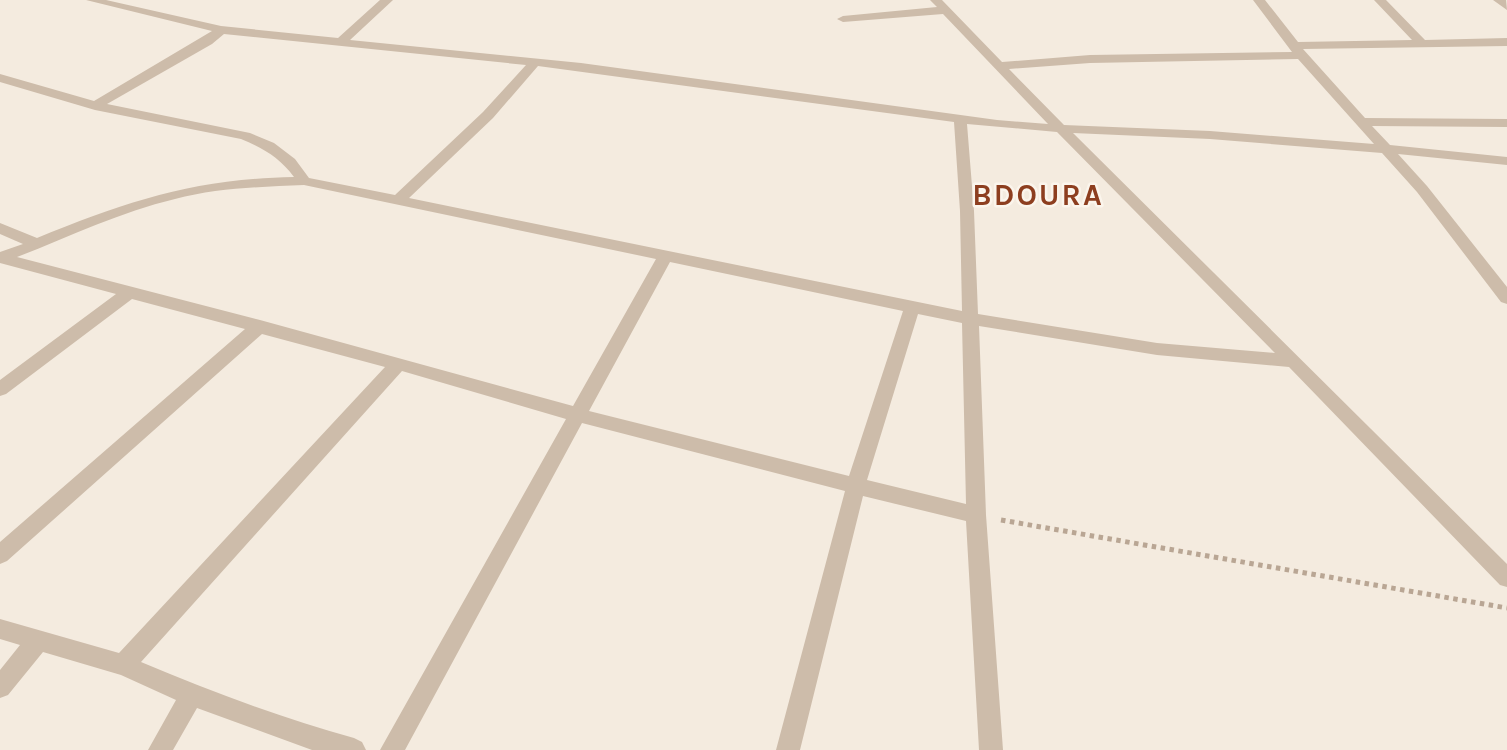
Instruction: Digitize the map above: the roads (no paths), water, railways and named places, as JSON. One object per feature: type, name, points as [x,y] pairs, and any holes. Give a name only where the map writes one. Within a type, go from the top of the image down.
[{"type":"street","points":[[92,0],[221,30],[535,62],[1064,131],[1206,135],[1385,147],[1507,161]]},
{"type":"street","points":[[341,42],[387,0]]},
{"type":"street","points":[[1259,0],[1298,50],[1385,147],[1494,278],[1507,298]]},
{"type":"street","points":[[1381,0],[1420,44]]},
{"type":"street","points":[[1499,0],[1507,7]]},
{"type":"street","points":[[843,19],[941,5],[1507,578]]},
{"type":"street","points":[[95,106],[208,41],[221,30]]},
{"type":"street","points":[[999,66],[1090,59],[1507,42]]},
{"type":"street","points":[[399,200],[488,115],[535,62]]},
{"type":"street","points":[[2,80],[95,106],[245,135],[269,146],[290,162],[304,181]]},
{"type":"street","points":[[960,119],[967,211],[976,515],[991,750]]},
{"type":"street","points":[[1363,122],[1507,123]]},
{"type":"street","points":[[0,258],[98,219],[171,195],[232,184],[304,181],[970,319],[1157,349],[1294,360]]},
{"type":"street","points":[[0,228],[37,244]]},
{"type":"street","points":[[392,750],[665,257]]},
{"type":"street","points":[[0,258],[260,326],[660,438],[976,515]]},
{"type":"street","points":[[0,389],[130,292]]},
{"type":"street","points":[[788,750],[856,485],[912,308]]},
{"type":"street","points":[[0,555],[260,326]]},
{"type":"street","points":[[123,665],[398,364]]},
{"type":"street","points":[[0,629],[123,665],[192,695],[301,735],[354,750]]},
{"type":"street","points":[[0,687],[38,641]]},
{"type":"street","points":[[160,750],[192,695]]},
{"type":"district","name":"BDOURA","points":[[1038,195]]}]
